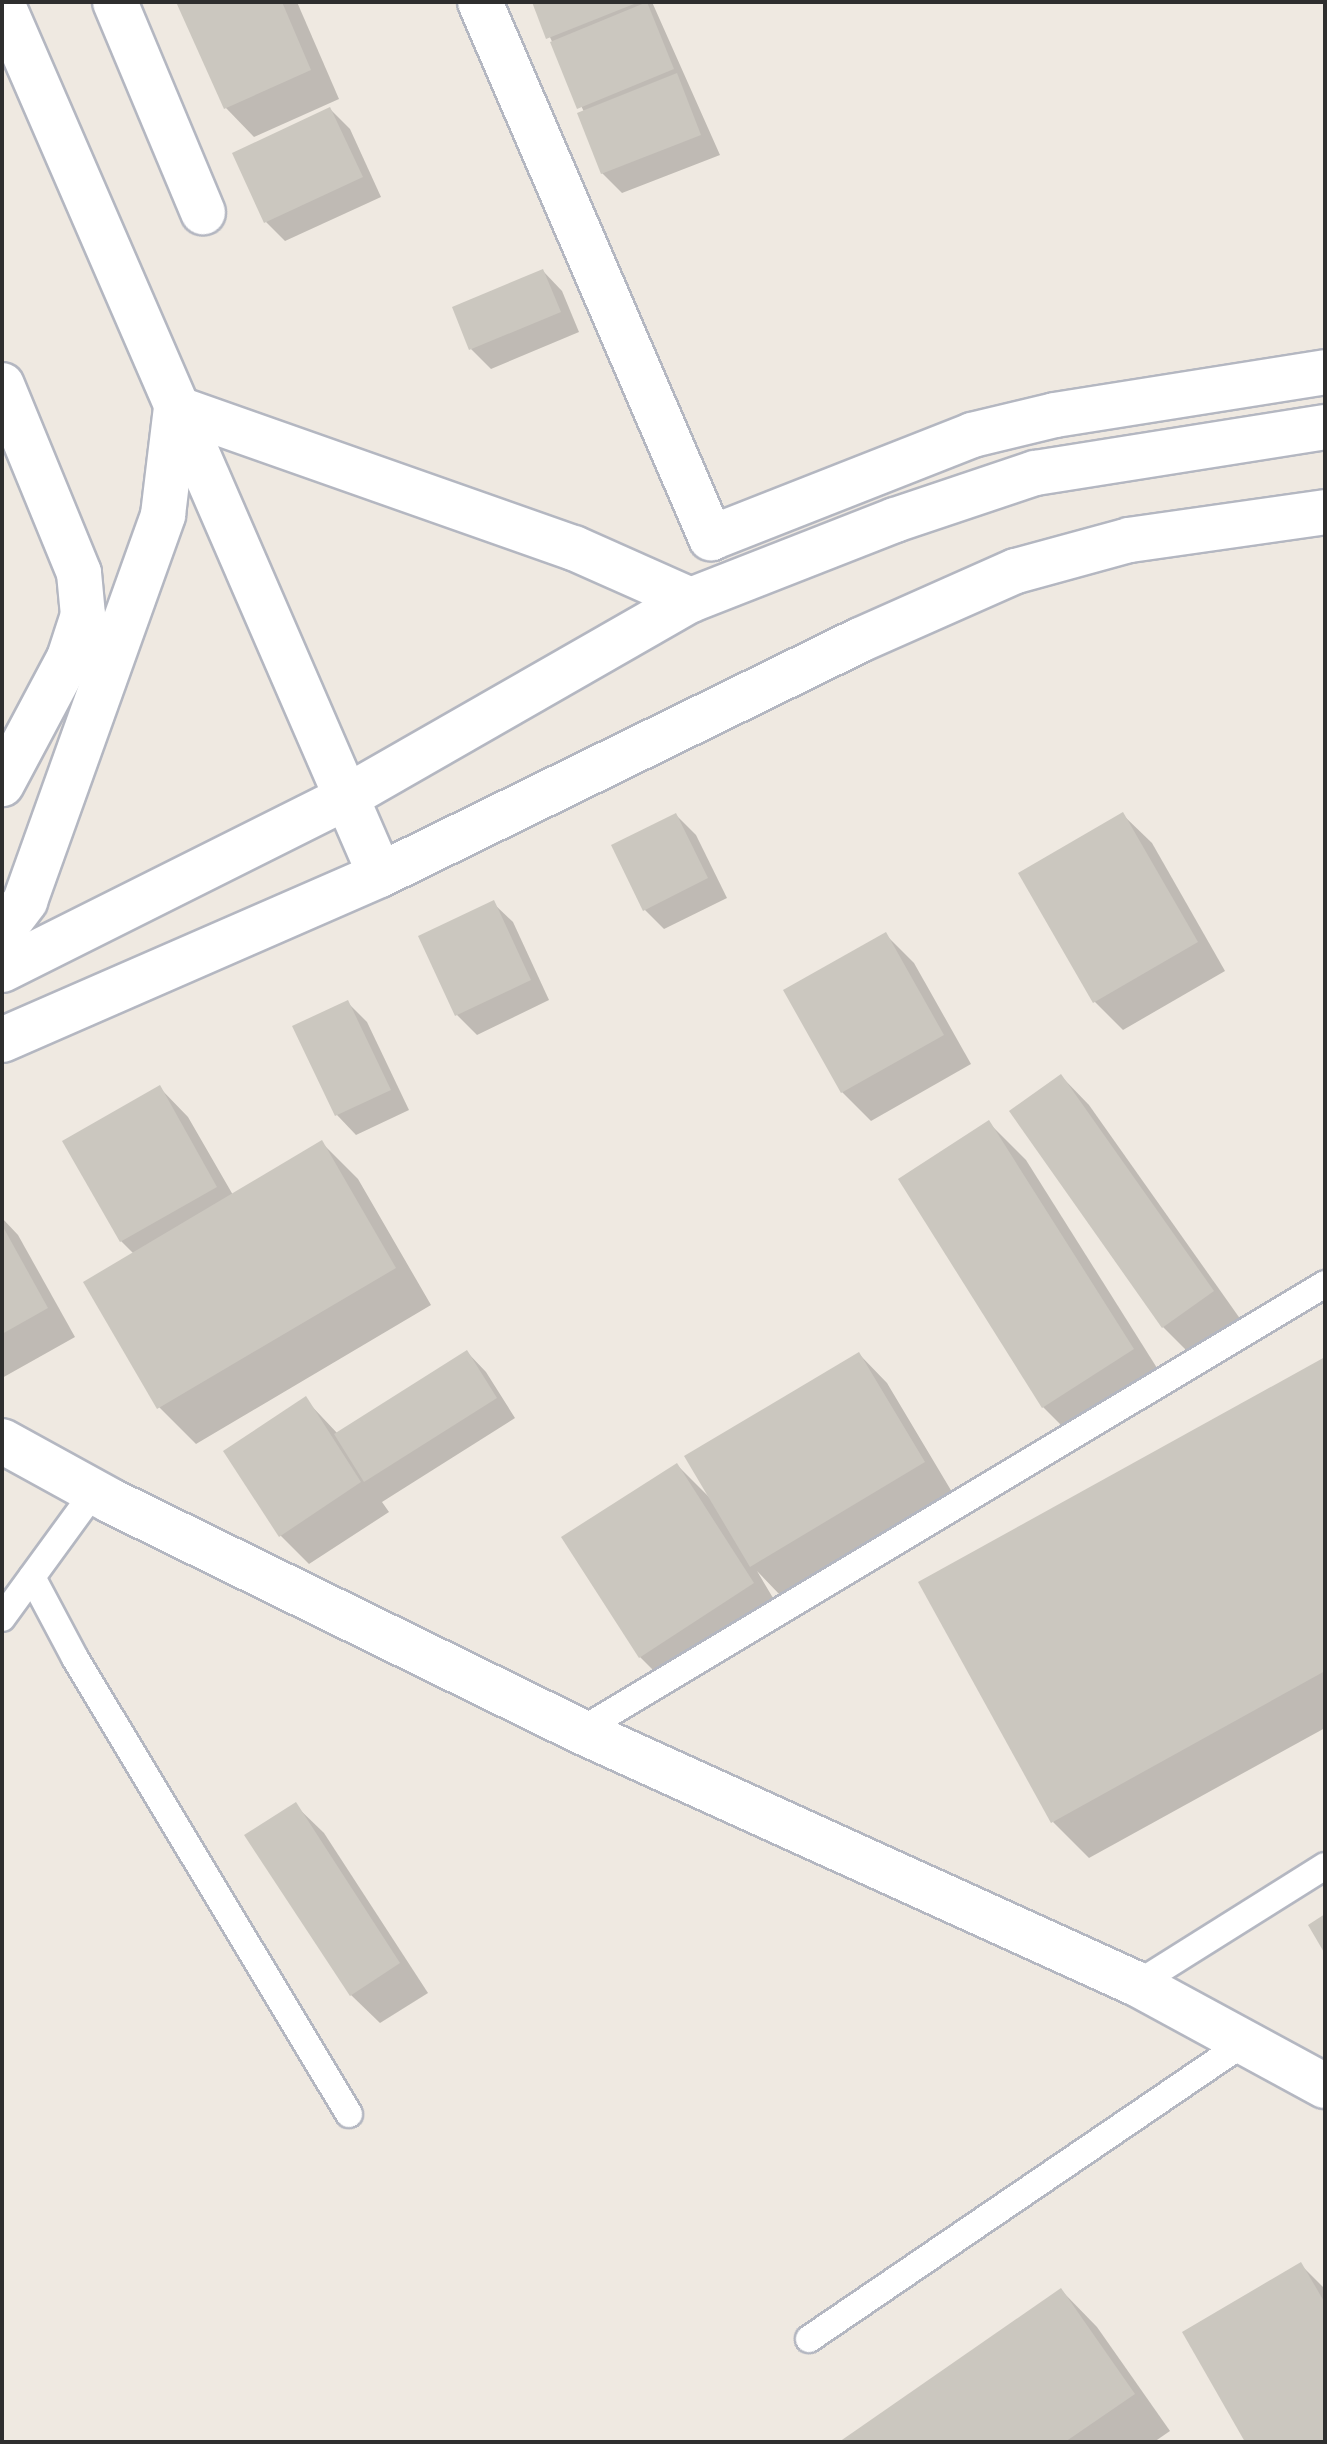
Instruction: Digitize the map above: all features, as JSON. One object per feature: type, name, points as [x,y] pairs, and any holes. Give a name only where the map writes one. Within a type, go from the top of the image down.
[{"type":"street","points":[[115,2],[203,212]]},
{"type":"street","points":[[480,2],[711,538],[972,435],[1055,415],[1325,372]]},
{"type":"street","points":[[2,3],[343,799],[380,875]]},
{"type":"street","points":[[2,385],[79,573],[83,615],[69,658],[2,784]]},
{"type":"street","points":[[176,408],[574,548],[691,600]]},
{"type":"street","points":[[2,932],[25,901],[163,515],[176,408]]},
{"type":"street","points":[[2,970],[343,799],[691,600],[895,520],[1035,473],[1325,427]]},
{"type":"street","points":[[2,1040],[380,875],[860,640],[1016,571],[1129,540],[1325,512]]},
{"type":"street","points":[[2,1441],[94,1492],[580,1731],[1137,1984],[1325,2086]]},
{"type":"lane","points":[[580,1731],[1325,1284]]},
{"type":"lane","points":[[2,1618],[94,1492]]},
{"type":"lane","points":[[32,1577],[75,1658],[349,2114]]},
{"type":"lane","points":[[1137,1984],[1325,1866]]},
{"type":"lane","points":[[809,2339],[1245,2042]]},
{"type":"building","points":[[176,2],[282,2],[311,70],[224,109]]},
{"type":"building","points":[[532,2],[639,2],[546,39]]},
{"type":"building","points":[[647,2],[674,69],[577,109],[550,42]]},
{"type":"building","points":[[677,73],[701,135],[601,174],[577,113]]},
{"type":"building","points":[[330,107],[363,177],[264,223],[232,153]]},
{"type":"building","points":[[543,269],[561,312],[469,350],[452,307]]},
{"type":"building","points":[[1123,812],[1198,942],[1093,1003],[1018,873]]},
{"type":"building","points":[[676,813],[708,878],[643,911],[611,845]]},
{"type":"building","points":[[494,900],[531,980],[455,1016],[418,936]]},
{"type":"building","points":[[886,932],[944,1035],[841,1093],[783,990]]},
{"type":"building","points":[[348,1000],[391,1090],[335,1116],[292,1026]]},
{"type":"building","points":[[1061,1074],[1214,1291],[1162,1328],[1009,1111]]},
{"type":"building","points":[[160,1085],[217,1187],[120,1242],[62,1141]]},
{"type":"building","points":[[989,1120],[1134,1349],[1042,1408],[898,1179]]},
{"type":"building","points":[[322,1140],[396,1268],[157,1409],[83,1282]]},
{"type":"building","points":[[2,1225],[48,1308],[2,1334]]},
{"type":"building","points":[[467,1350],[497,1398],[364,1482],[334,1434]]},
{"type":"building","points":[[859,1352],[925,1462],[750,1567],[684,1456]]},
{"type":"building","points":[[1325,1357],[1325,1671],[1051,1823],[918,1582]]},
{"type":"building","points":[[306,1396],[361,1482],[279,1537],[223,1451]]},
{"type":"building","points":[[677,1463],[754,1583],[639,1658],[561,1537]]},
{"type":"building","points":[[296,1802],[400,1963],[350,1996],[244,1835]]},
{"type":"building","points":[[1325,1914],[1325,1954],[1308,1925]]},
{"type":"building","points":[[1301,2262],[1325,2303],[1325,2442],[1245,2442],[1182,2332]]},
{"type":"building","points":[[1061,2288],[1135,2394],[1065,2442],[839,2442]]}]
